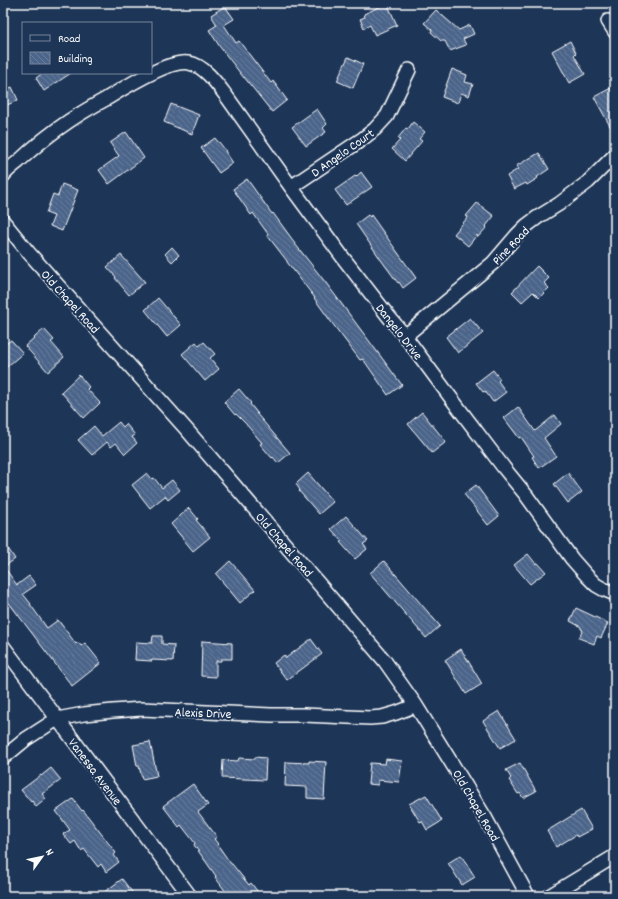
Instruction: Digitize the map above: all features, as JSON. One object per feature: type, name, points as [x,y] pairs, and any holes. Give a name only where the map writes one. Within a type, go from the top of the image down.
[{"type":"street","points":[[608,21],[615,32]]},
{"type":"street","name":"Dangelo Drive","points":[[152,73],[183,62],[195,65],[202,69],[216,83],[224,92],[291,187],[389,318],[405,336],[526,495],[572,559],[596,585],[615,594]]},
{"type":"street","name":"D Angelo Court","points":[[291,187],[356,144],[375,129],[389,112],[409,70]]},
{"type":"street","name":"Dangelo Drive","points":[[3,176],[26,155],[69,121],[134,82],[151,74]]},
{"type":"street","name":"Pine Road","points":[[405,336],[493,263],[526,226],[588,182],[615,155]]},
{"type":"street","name":"Old Chapel Road","points":[[3,221],[225,474],[380,655],[400,682],[440,743],[486,819],[528,896]]},
{"type":"street","name":"Vanessa Avenue","points":[[3,646],[190,896]]},
{"type":"street","name":"Alexis Drive","points":[[3,758],[26,739],[57,719],[84,714],[142,710],[370,718],[382,717],[396,713],[415,704]]},
{"type":"street","points":[[549,896],[615,856]]},
{"type":"building","points":[[387,3],[397,25],[375,35],[370,25],[364,28],[360,19],[365,17],[364,14]]},
{"type":"building","points":[[225,6],[234,19],[224,25],[236,43],[239,41],[271,83],[273,81],[287,100],[272,112],[220,47],[209,30],[217,25],[211,15]]},
{"type":"building","points":[[436,10],[459,30],[470,25],[474,34],[463,39],[466,45],[450,51],[445,41],[441,41],[431,32],[432,30],[424,23]]},
{"type":"building","points":[[570,41],[576,53],[574,55],[585,74],[569,83],[552,51]]},
{"type":"building","points":[[348,57],[363,64],[353,88],[337,81]]},
{"type":"building","points":[[452,69],[467,75],[465,82],[473,84],[469,96],[461,93],[458,103],[442,97]]},
{"type":"building","points":[[42,74],[70,74],[44,91],[36,78]]},
{"type":"building","points":[[12,87],[18,100],[3,107],[3,91]]},
{"type":"building","points":[[611,88],[615,95],[615,135],[594,97]]},
{"type":"building","points":[[171,104],[199,115],[192,134],[164,122]]},
{"type":"building","points":[[317,109],[327,124],[323,128],[326,132],[306,146],[292,127]]},
{"type":"building","points":[[413,122],[425,132],[419,139],[422,141],[405,161],[392,149],[400,140],[398,138]]},
{"type":"building","points":[[126,132],[144,158],[109,184],[99,170],[119,156],[110,143]]},
{"type":"building","points":[[215,138],[226,151],[233,163],[219,173],[201,148]]},
{"type":"building","points":[[539,153],[549,169],[527,185],[526,183],[514,189],[507,176],[518,169],[516,166]]},
{"type":"building","points":[[361,172],[372,187],[346,205],[335,190],[355,176],[356,177]]},
{"type":"building","points":[[247,179],[402,385],[388,395],[363,359],[360,360],[267,235],[268,234],[253,213],[251,215],[233,189]]},
{"type":"building","points":[[62,184],[78,190],[62,231],[50,226],[54,216],[46,213],[53,194],[58,196]]},
{"type":"building","points":[[477,203],[494,216],[486,226],[487,227],[478,237],[477,235],[468,246],[454,234]]},
{"type":"building","points":[[368,215],[370,217],[371,215],[416,278],[403,288],[356,224]]},
{"type":"building","points":[[172,247],[179,255],[172,262],[165,254]]},
{"type":"building","points":[[121,255],[145,282],[129,295],[107,267]]},
{"type":"building","points":[[537,266],[549,278],[544,283],[549,288],[539,298],[533,292],[522,302],[512,292]]},
{"type":"building","points":[[158,298],[181,325],[167,337],[145,310]]},
{"type":"building","points":[[470,318],[483,333],[458,353],[446,337]]},
{"type":"building","points":[[44,329],[54,340],[51,342],[64,357],[48,372],[25,346]]},
{"type":"building","points":[[11,340],[23,353],[3,370],[3,346]]},
{"type":"building","points":[[196,342],[199,346],[204,342],[215,354],[210,358],[219,369],[205,381],[182,354]]},
{"type":"building","points":[[493,370],[500,379],[498,381],[506,392],[493,402],[485,391],[483,392],[476,383]]},
{"type":"building","points":[[79,375],[89,387],[87,389],[100,403],[84,418],[61,392]]},
{"type":"building","points":[[239,389],[258,414],[256,413],[290,453],[278,463],[260,444],[262,443],[246,424],[236,414],[235,415],[224,402]]},
{"type":"building","points":[[518,407],[535,431],[555,415],[561,424],[544,438],[556,456],[539,468],[532,457],[534,456],[521,437],[519,438],[504,418]]},
{"type":"building","points":[[422,412],[446,442],[432,453],[408,424]]},
{"type":"building","points":[[119,422],[123,427],[126,424],[135,435],[132,437],[137,443],[125,454],[116,443],[111,447],[107,442],[92,455],[78,440],[94,426],[102,436]]},
{"type":"building","points":[[147,473],[152,479],[154,478],[162,488],[172,480],[180,490],[168,500],[165,496],[150,508],[132,485]]},
{"type":"building","points":[[308,473],[333,502],[319,514],[299,491],[300,490],[296,484]]},
{"type":"building","points":[[568,473],[582,492],[568,503],[554,484]]},
{"type":"building","points":[[476,485],[499,516],[488,525],[464,494]]},
{"type":"building","points":[[189,508],[198,519],[196,520],[210,537],[193,551],[171,524]]},
{"type":"building","points":[[346,516],[368,541],[363,544],[367,549],[355,559],[331,529]]},
{"type":"building","points":[[3,541],[15,559],[4,567],[17,585],[29,576],[36,585],[23,594],[47,628],[58,620],[76,644],[78,642],[81,646],[85,643],[101,663],[72,686],[3,595]]},
{"type":"building","points":[[528,554],[536,564],[538,563],[546,572],[530,584],[514,565]]},
{"type":"building","points":[[230,561],[255,590],[240,603],[216,574]]},
{"type":"building","points":[[384,561],[440,626],[426,638],[370,573]]},
{"type":"building","points":[[576,608],[608,623],[601,638],[597,636],[594,644],[579,638],[583,630],[581,627],[570,621]]},
{"type":"building","points":[[153,636],[162,636],[162,644],[174,645],[173,661],[135,660],[136,642],[152,643]]},
{"type":"building","points":[[311,639],[322,654],[287,680],[274,663],[284,655],[286,658]]},
{"type":"building","points":[[202,641],[232,643],[232,659],[221,659],[221,661],[216,661],[216,677],[201,676]]},
{"type":"building","points":[[461,649],[482,684],[466,694],[445,660]]},
{"type":"building","points":[[499,711],[516,739],[500,748],[483,721]]},
{"type":"building","points":[[150,742],[157,776],[142,779],[139,766],[137,766],[133,745]]},
{"type":"building","points":[[255,757],[266,758],[265,780],[222,778],[223,760],[238,761],[239,758],[255,759]]},
{"type":"building","points":[[386,759],[402,761],[399,782],[378,780],[378,785],[368,784],[370,763],[385,764]]},
{"type":"building","points":[[309,761],[326,762],[324,799],[307,798],[307,787],[285,786],[286,762],[309,763]]},
{"type":"building","points":[[520,763],[536,791],[523,798],[520,793],[518,794],[509,780],[511,778],[506,770]]},
{"type":"building","points":[[51,768],[61,780],[42,794],[46,799],[36,807],[21,790]]},
{"type":"building","points":[[193,784],[208,805],[198,812],[217,837],[214,839],[217,844],[231,864],[249,885],[251,883],[261,896],[229,896],[194,845],[195,843],[181,825],[179,827],[163,806]]},
{"type":"building","points":[[426,795],[442,821],[427,830],[422,821],[420,822],[409,804]]},
{"type":"building","points":[[73,799],[116,853],[114,855],[119,862],[106,872],[101,864],[98,867],[84,849],[81,851],[75,841],[71,844],[63,834],[70,830],[56,811]]},
{"type":"building","points":[[581,810],[592,829],[577,837],[576,835],[556,847],[547,831]]},
{"type":"building","points":[[461,855],[475,877],[462,885],[448,863]]},
{"type":"building","points":[[122,879],[135,896],[99,896]]}]
